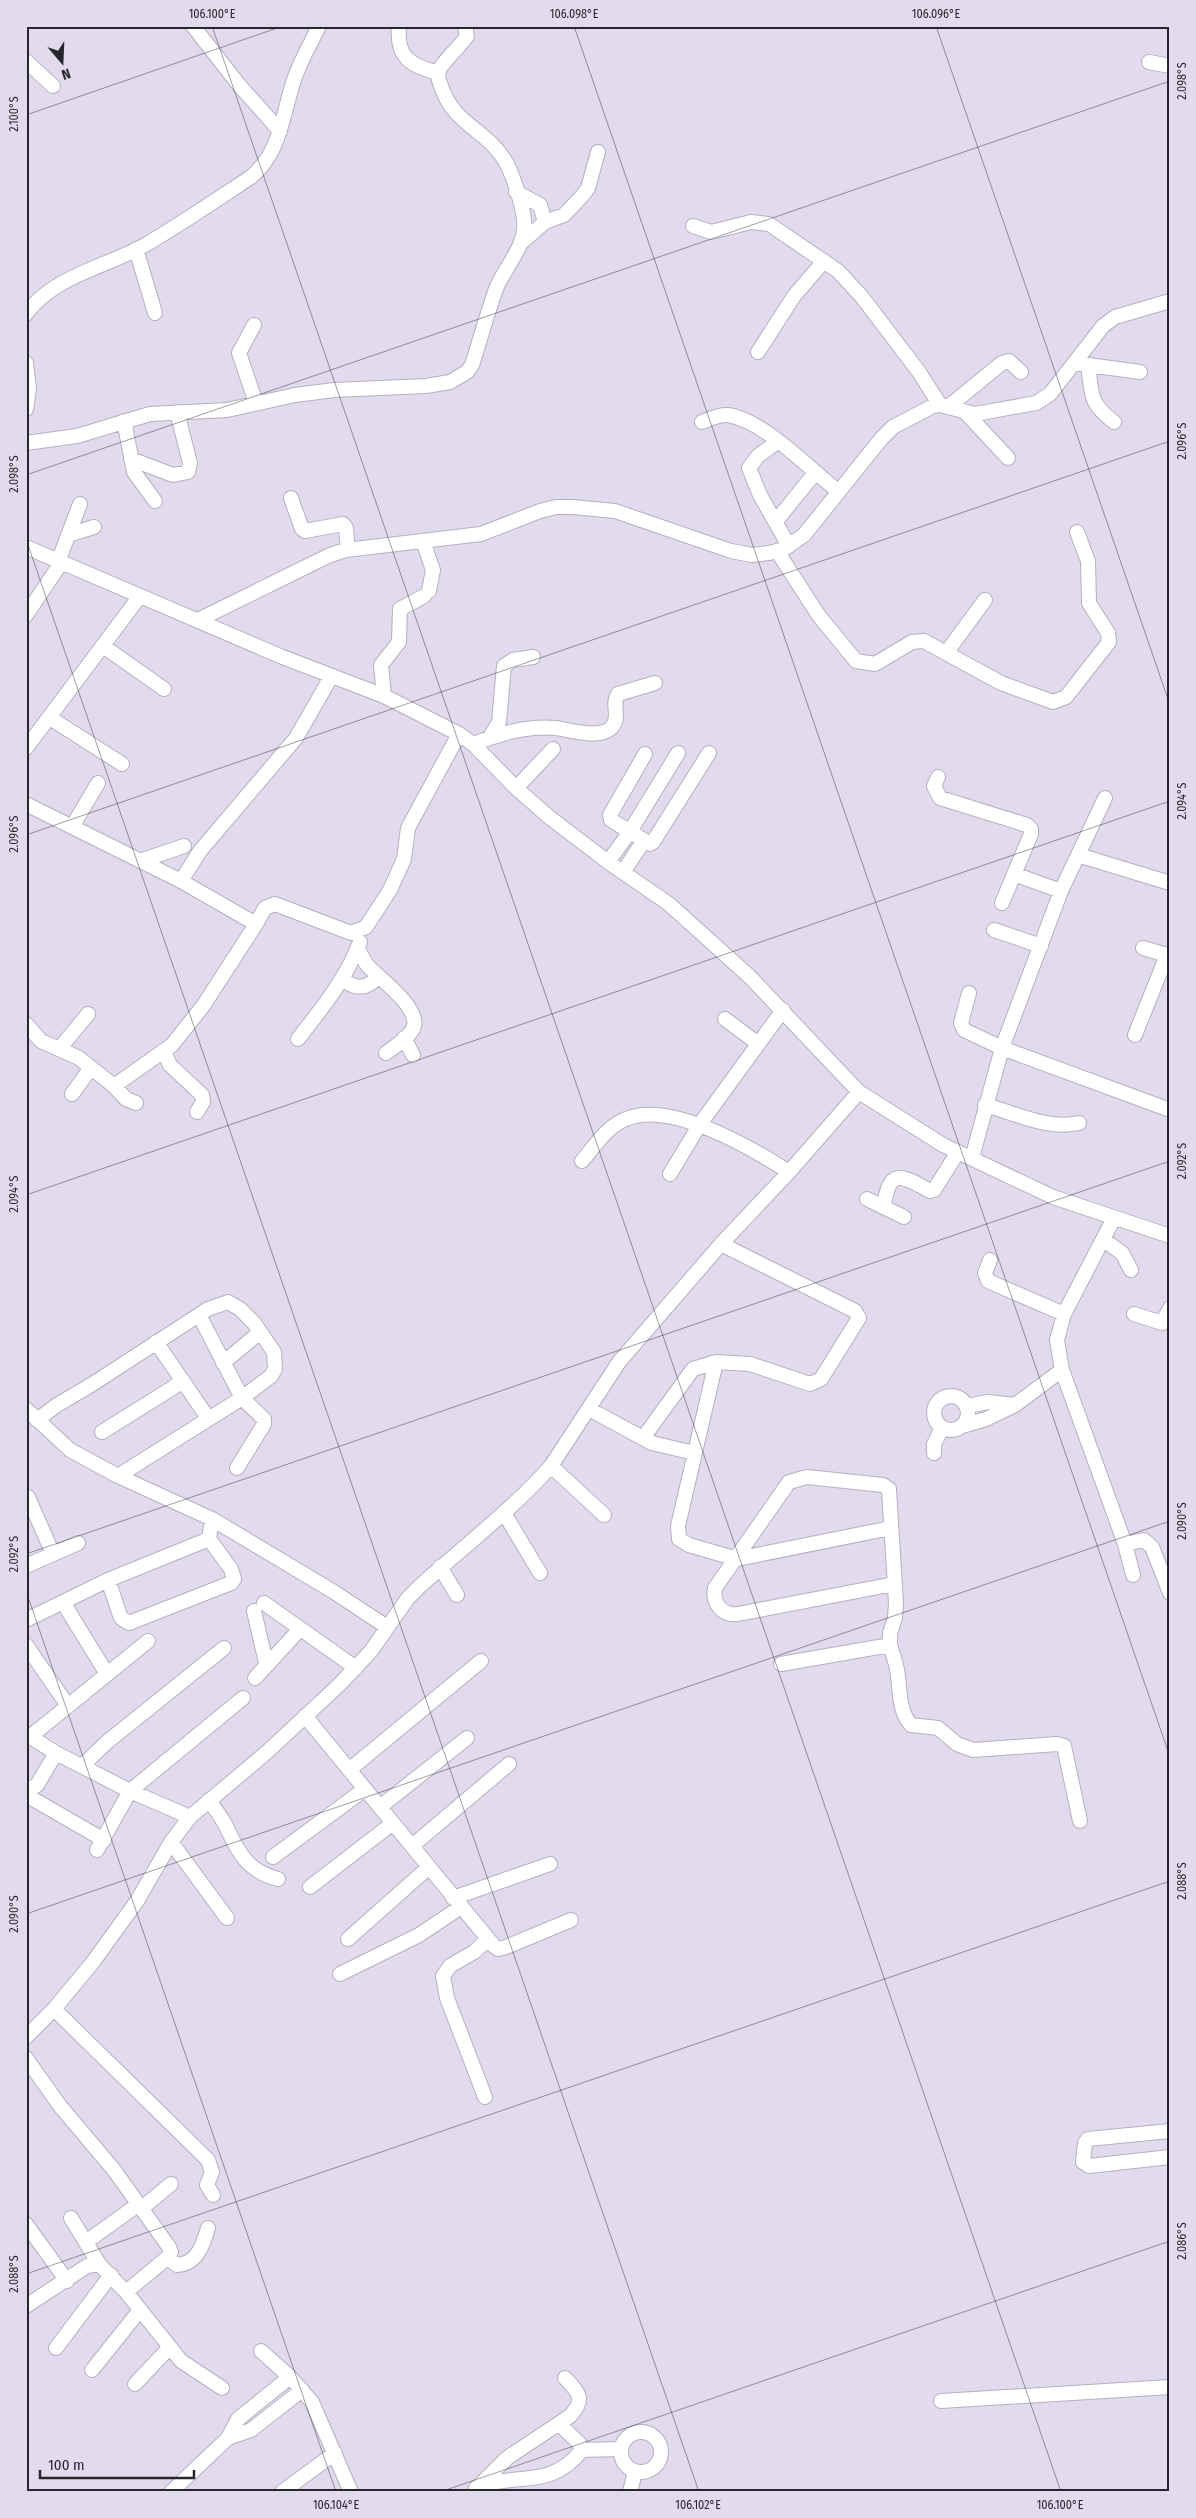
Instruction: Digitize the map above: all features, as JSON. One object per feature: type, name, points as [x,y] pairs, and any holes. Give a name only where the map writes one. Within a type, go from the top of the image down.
[{"type":"street","points":[[193,26],[239,85],[280,131]]},
{"type":"street","points":[[26,314],[36,302],[58,285],[136,249],[251,177],[264,166],[273,151],[280,131],[298,67],[319,26]]},
{"type":"street","points":[[399,26],[399,44],[407,60],[422,68],[438,73]]},
{"type":"street","points":[[438,73],[467,36],[464,26]]},
{"type":"street","points":[[26,61],[53,86]]},
{"type":"street","points":[[1149,62],[1170,66]]},
{"type":"street","points":[[438,73],[444,96],[452,110],[505,159],[524,219],[522,242]]},
{"type":"street","points":[[26,443],[77,436],[124,420],[150,414],[228,410],[295,395],[334,390],[426,386],[450,382],[460,377],[472,365],[497,288],[522,242],[545,222],[564,215],[582,196],[588,188],[598,152]]},
{"type":"street","points":[[516,192],[540,205],[545,222]]},
{"type":"street","points":[[694,226],[711,232],[750,222],[769,224],[838,271],[862,296],[944,406]]},
{"type":"street","points":[[136,249],[155,313]]},
{"type":"street","points":[[758,352],[794,296],[824,261]]},
{"type":"street","points":[[198,620],[330,555],[348,550],[480,534],[540,511],[556,507],[615,511],[731,551],[752,555],[783,548],[804,534],[893,427],[924,409],[944,406],[966,413],[987,412],[1042,400],[1081,364],[1103,326],[1115,317],[1170,301]]},
{"type":"street","points":[[254,325],[239,353],[256,403]]},
{"type":"street","points":[[944,406],[1002,363],[1009,361],[1021,372]]},
{"type":"street","points":[[26,363],[29,389],[27,405]]},
{"type":"street","points":[[1081,364],[1140,372]]},
{"type":"street","points":[[1081,364],[1098,410],[1114,422]]},
{"type":"street","points":[[131,459],[173,475],[188,472],[190,463],[177,412]]},
{"type":"street","points":[[966,413],[1008,458]]},
{"type":"street","points":[[702,422],[727,415],[758,426],[838,491]]},
{"type":"street","points":[[124,420],[134,472],[155,501]]},
{"type":"street","points":[[777,442],[758,456],[749,468],[760,495],[776,521],[783,548],[818,616],[856,661],[875,664],[918,640],[930,644],[1001,683],[1046,701],[1053,702],[1066,697],[1108,642],[1108,633],[1090,603],[1088,561],[1077,532]]},
{"type":"street","points":[[776,521],[815,473]]},
{"type":"street","points":[[291,498],[302,529],[306,531],[344,524],[348,550]]},
{"type":"street","points":[[26,615],[60,563],[80,504]]},
{"type":"street","points":[[68,535],[94,527]]},
{"type":"street","points":[[384,696],[381,665],[400,642],[400,609],[427,594],[433,570],[423,541]]},
{"type":"street","points":[[26,547],[331,676],[384,696],[459,734],[473,744],[516,788],[549,817],[608,862],[669,904],[783,1010],[859,1092],[943,1145],[1053,1197],[1170,1236]]},
{"type":"street","points":[[26,748],[140,596]]},
{"type":"street","points":[[946,653],[985,600]]},
{"type":"street","points":[[103,646],[164,689]]},
{"type":"street","points":[[490,737],[499,722],[504,666],[513,660],[533,657]]},
{"type":"street","points":[[181,881],[200,851],[296,738],[331,676]]},
{"type":"street","points":[[473,744],[490,737],[534,726],[601,733],[612,727],[616,721],[616,698],[618,694],[655,683]]},
{"type":"street","points":[[50,718],[122,764]]},
{"type":"street","points":[[298,1039],[343,979],[366,928],[390,890],[404,859],[408,828],[459,734]]},
{"type":"street","points":[[516,788],[553,749]]},
{"type":"street","points":[[608,862],[630,833],[678,753]]},
{"type":"street","points":[[645,754],[610,815],[611,820],[643,842],[650,844],[709,753]]},
{"type":"street","points":[[938,777],[934,786],[940,798],[1029,827],[1031,834],[1002,903]]},
{"type":"street","points":[[72,827],[98,783]]},
{"type":"street","points":[[972,1158],[1002,1048],[1042,946],[1061,891],[1106,798]]},
{"type":"street","points":[[26,804],[181,881],[256,924]]},
{"type":"street","points":[[623,872],[643,842]]},
{"type":"street","points":[[140,861],[184,846]]},
{"type":"street","points":[[1078,855],[1170,883]]},
{"type":"street","points":[[1014,874],[1061,891]]},
{"type":"street","points":[[114,1086],[164,1052],[203,1006],[266,908],[275,904],[344,932],[351,933],[366,928]]},
{"type":"street","points":[[994,930],[1042,946]]},
{"type":"street","points":[[1136,1035],[1168,956],[1143,948]]},
{"type":"street","points":[[358,949],[378,976],[395,990],[413,1018],[414,1027],[386,1053]]},
{"type":"street","points":[[343,979],[357,987],[365,987],[378,976]]},
{"type":"street","points":[[969,993],[961,1023],[962,1028],[1002,1048],[1170,1110]]},
{"type":"street","points":[[670,1174],[700,1124],[757,1043],[783,1010]]},
{"type":"street","points":[[60,1048],[88,1014]]},
{"type":"street","points":[[725,1019],[757,1043]]},
{"type":"street","points":[[26,1024],[41,1041],[79,1058],[114,1086],[126,1099],[136,1103]]},
{"type":"street","points":[[404,1038],[413,1055]]},
{"type":"street","points":[[164,1052],[170,1065],[202,1095],[202,1105],[197,1112]]},
{"type":"street","points":[[72,1094],[91,1068]]},
{"type":"street","points":[[26,2037],[54,2009],[93,1962],[137,1901],[171,1842],[190,1816],[305,1716],[356,1668],[371,1651],[408,1598],[521,1499],[551,1466],[619,1362],[721,1244],[789,1172],[859,1092]]},
{"type":"street","points":[[985,1106],[1046,1123],[1070,1125],[1079,1123]]},
{"type":"street","points":[[582,1161],[613,1126],[626,1118],[648,1115],[700,1124],[765,1156],[789,1172]]},
{"type":"street","points":[[884,1207],[890,1185],[898,1178],[905,1177],[930,1191],[934,1190],[958,1152]]},
{"type":"street","points":[[867,1199],[904,1217]]},
{"type":"street","points":[[1114,1218],[1064,1314],[1058,1340],[1062,1370],[1125,1544],[1133,1575]]},
{"type":"street","points":[[1104,1240],[1122,1253],[1131,1270]]},
{"type":"street","points":[[643,1438],[693,1369],[699,1365],[716,1362],[750,1364],[810,1384],[821,1379],[859,1318],[855,1311],[721,1244]]},
{"type":"street","points":[[990,1260],[985,1273],[988,1281],[1064,1314]]},
{"type":"street","points":[[37,1420],[57,1405],[198,1315],[217,1304],[233,1303],[240,1308],[274,1352],[275,1370],[242,1398],[118,1476]]},
{"type":"street","points":[[1134,1314],[1162,1323],[1170,1308]]},
{"type":"street","points":[[198,1315],[242,1398],[264,1419],[237,1468]]},
{"type":"street","points":[[223,1363],[260,1332]]},
{"type":"street","points":[[156,1342],[208,1418]]},
{"type":"street","points":[[716,1362],[694,1453],[677,1536],[682,1542],[737,1559],[892,1528]]},
{"type":"street","points":[[962,1426],[968,1417],[967,1406],[960,1398],[949,1395],[939,1400],[934,1409],[935,1420],[942,1428],[952,1430],[986,1419],[1015,1404],[1062,1370]]},
{"type":"street","points":[[102,1432],[182,1382]]},
{"type":"street","points":[[967,1406],[988,1402],[1015,1404]]},
{"type":"street","points":[[26,1409],[70,1450],[118,1476],[212,1519],[334,1592],[387,1628]]},
{"type":"street","points":[[589,1409],[661,1446],[694,1453]]},
{"type":"street","points":[[934,1454],[934,1444],[942,1428]]},
{"type":"street","points":[[551,1466],[604,1515]]},
{"type":"street","points":[[894,1584],[730,1615],[719,1607],[714,1593],[718,1582],[737,1559],[784,1487],[800,1477],[886,1486],[890,1492],[896,1611],[890,1633],[890,1645],[898,1674],[900,1699],[905,1716],[911,1724],[938,1728],[957,1744],[973,1750],[1057,1744],[1064,1746],[1080,1821]]},
{"type":"street","points":[[28,1497],[53,1554]]},
{"type":"street","points":[[504,1513],[540,1573]]},
{"type":"street","points":[[108,1580],[121,1618],[129,1623],[231,1583],[234,1579],[231,1569],[209,1539],[212,1519]]},
{"type":"street","points":[[26,1620],[64,1604],[108,1580],[209,1539]]},
{"type":"street","points":[[1125,1544],[1144,1540],[1152,1547],[1170,1593]]},
{"type":"street","points":[[26,1566],[78,1543]]},
{"type":"street","points":[[440,1568],[457,1595]]},
{"type":"street","points":[[64,1604],[107,1674]]},
{"type":"street","points":[[266,1663],[259,1607],[300,1629],[356,1668]]},
{"type":"street","points":[[255,1678],[266,1663],[300,1629]]},
{"type":"street","points":[[148,1641],[29,1735],[56,1753],[130,1792],[190,1816]]},
{"type":"street","points":[[780,1664],[890,1645]]},
{"type":"street","points":[[26,1646],[68,1706]]},
{"type":"street","points":[[82,1766],[107,1742],[224,1648]]},
{"type":"street","points":[[349,1770],[481,1661]]},
{"type":"street","points":[[56,1753],[30,1797],[100,1845],[130,1792],[243,1698]]},
{"type":"street","points":[[305,1716],[494,1946],[501,1949],[571,1920]]},
{"type":"street","points":[[380,1807],[467,1738]]},
{"type":"street","points":[[412,1846],[509,1764]]},
{"type":"street","points":[[273,1857],[365,1789]]},
{"type":"street","points":[[209,1800],[241,1856],[257,1872],[278,1878]]},
{"type":"street","points":[[310,1887],[393,1823]]},
{"type":"street","points":[[171,1842],[227,1918]]},
{"type":"street","points":[[340,1974],[419,1935],[457,1902],[550,1864]]},
{"type":"street","points":[[348,1939],[429,1867]]},
{"type":"street","points":[[485,2096],[447,1998],[443,1976],[450,1966],[474,1952],[488,1939]]},
{"type":"street","points":[[54,2009],[208,2160],[212,2172],[207,2185],[213,2195]]},
{"type":"street","points":[[26,2058],[60,2106],[114,2170],[170,2247],[167,2258],[126,2292]]},
{"type":"street","points":[[1170,2131],[1088,2139],[1085,2143],[1083,2162],[1089,2166],[1170,2157]]},
{"type":"street","points":[[86,2242],[171,2184]]},
{"type":"street","points":[[71,2218],[98,2264],[126,2292],[170,2347],[186,2365],[222,2388]]},
{"type":"street","points":[[26,2224],[67,2281]]},
{"type":"street","points":[[167,2258],[177,2265],[192,2261],[201,2248],[208,2228]]},
{"type":"street","points":[[26,2306],[67,2281],[87,2266],[98,2264]]},
{"type":"street","points":[[56,2348],[111,2275]]},
{"type":"street","points":[[92,2370],[140,2310]]},
{"type":"street","points":[[135,2384],[170,2347]]},
{"type":"street","points":[[261,2352],[290,2377],[318,2413],[351,2492]]},
{"type":"street","points":[[171,2492],[228,2438],[238,2419],[290,2377]]},
{"type":"street","points":[[475,2490],[507,2458],[559,2424],[578,2407],[580,2398],[577,2391],[565,2378]]},
{"type":"street","points":[[941,2401],[1170,2387]]},
{"type":"street","points":[[228,2438],[251,2430],[302,2390]]},
{"type":"street","points":[[559,2424],[579,2443],[582,2450]]},
{"type":"street","points":[[637,2432],[653,2435],[661,2448],[658,2464],[644,2473],[635,2472],[623,2463],[620,2449],[629,2435],[637,2432]]},
{"type":"street","points":[[475,2490],[554,2474],[567,2467],[582,2450],[620,2449]]},
{"type":"street","points":[[282,2492],[335,2453]]},
{"type":"street","points":[[630,2492],[635,2472]]}]
